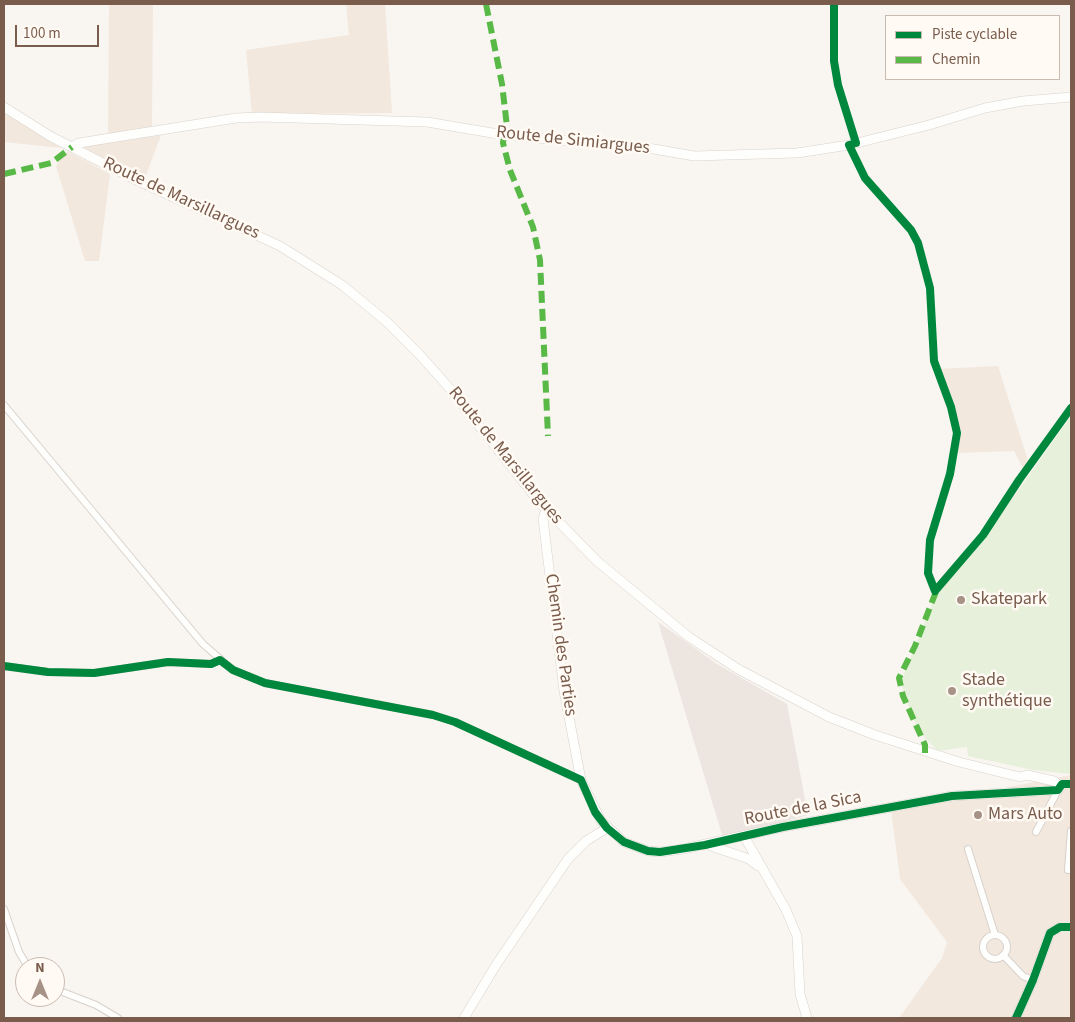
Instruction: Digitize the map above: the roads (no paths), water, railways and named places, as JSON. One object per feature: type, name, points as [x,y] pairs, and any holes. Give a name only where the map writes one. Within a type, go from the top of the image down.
[{"type":"street","name":"Route de Simiargues","points":[[72,147],[79,143],[253,117],[414,120],[508,135],[648,148],[694,156],[804,153],[849,145],[985,108],[1023,101],[1071,97]]},
{"type":"street","name":"Route de Marsillargues","points":[[4,107],[72,147],[138,181],[273,242],[309,263],[342,286],[387,322],[420,355],[452,390],[546,509],[598,562],[654,611],[689,637],[738,669],[829,717],[875,735],[926,753],[1020,777],[1024,780],[1053,786],[1062,785]]},
{"type":"street","points":[[4,404],[203,644],[233,670],[265,683],[405,709],[455,722],[581,780]]},
{"type":"street","name":"Chemin des Parties","points":[[546,509],[543,519],[560,663],[581,780]]},
{"type":"street","points":[[4,666],[48,672],[94,673],[168,662],[211,664],[220,660]]},
{"type":"street","name":"Route de la Sica","points":[[581,780],[595,812],[607,828],[624,842],[648,851],[660,852],[705,845],[782,826],[952,796],[1062,785]]},
{"type":"street","points":[[1036,832],[1062,785]]},
{"type":"street","points":[[464,1018],[496,965],[568,859],[581,845],[607,828]]},
{"type":"street","points":[[1071,831],[1068,870],[1071,870]]},
{"type":"street","points":[[744,836],[760,868],[786,910],[798,936],[800,994],[807,1018]]},
{"type":"street","points":[[705,845],[721,848],[749,859],[760,868]]},
{"type":"street","points":[[968,849],[995,935],[1002,938],[1007,944],[1003,955]]},
{"type":"street","points":[[4,909],[22,957]]},
{"type":"street","points":[[1016,1018],[1033,980],[1050,933],[1060,927],[1071,926]]},
{"type":"street","points":[[995,935],[985,942],[984,950],[993,958],[1003,955]]},
{"type":"street","points":[[1003,955],[1024,976],[1033,980]]},
{"type":"street","points":[[65,993],[96,1006],[118,1018]]},
{"type":"place","name":"Skatepark","points":[[961,600]]},
{"type":"place","name":"Stade synthétique","points":[[952,691]]},
{"type":"place","name":"Mars Auto","points":[[978,815]]}]
